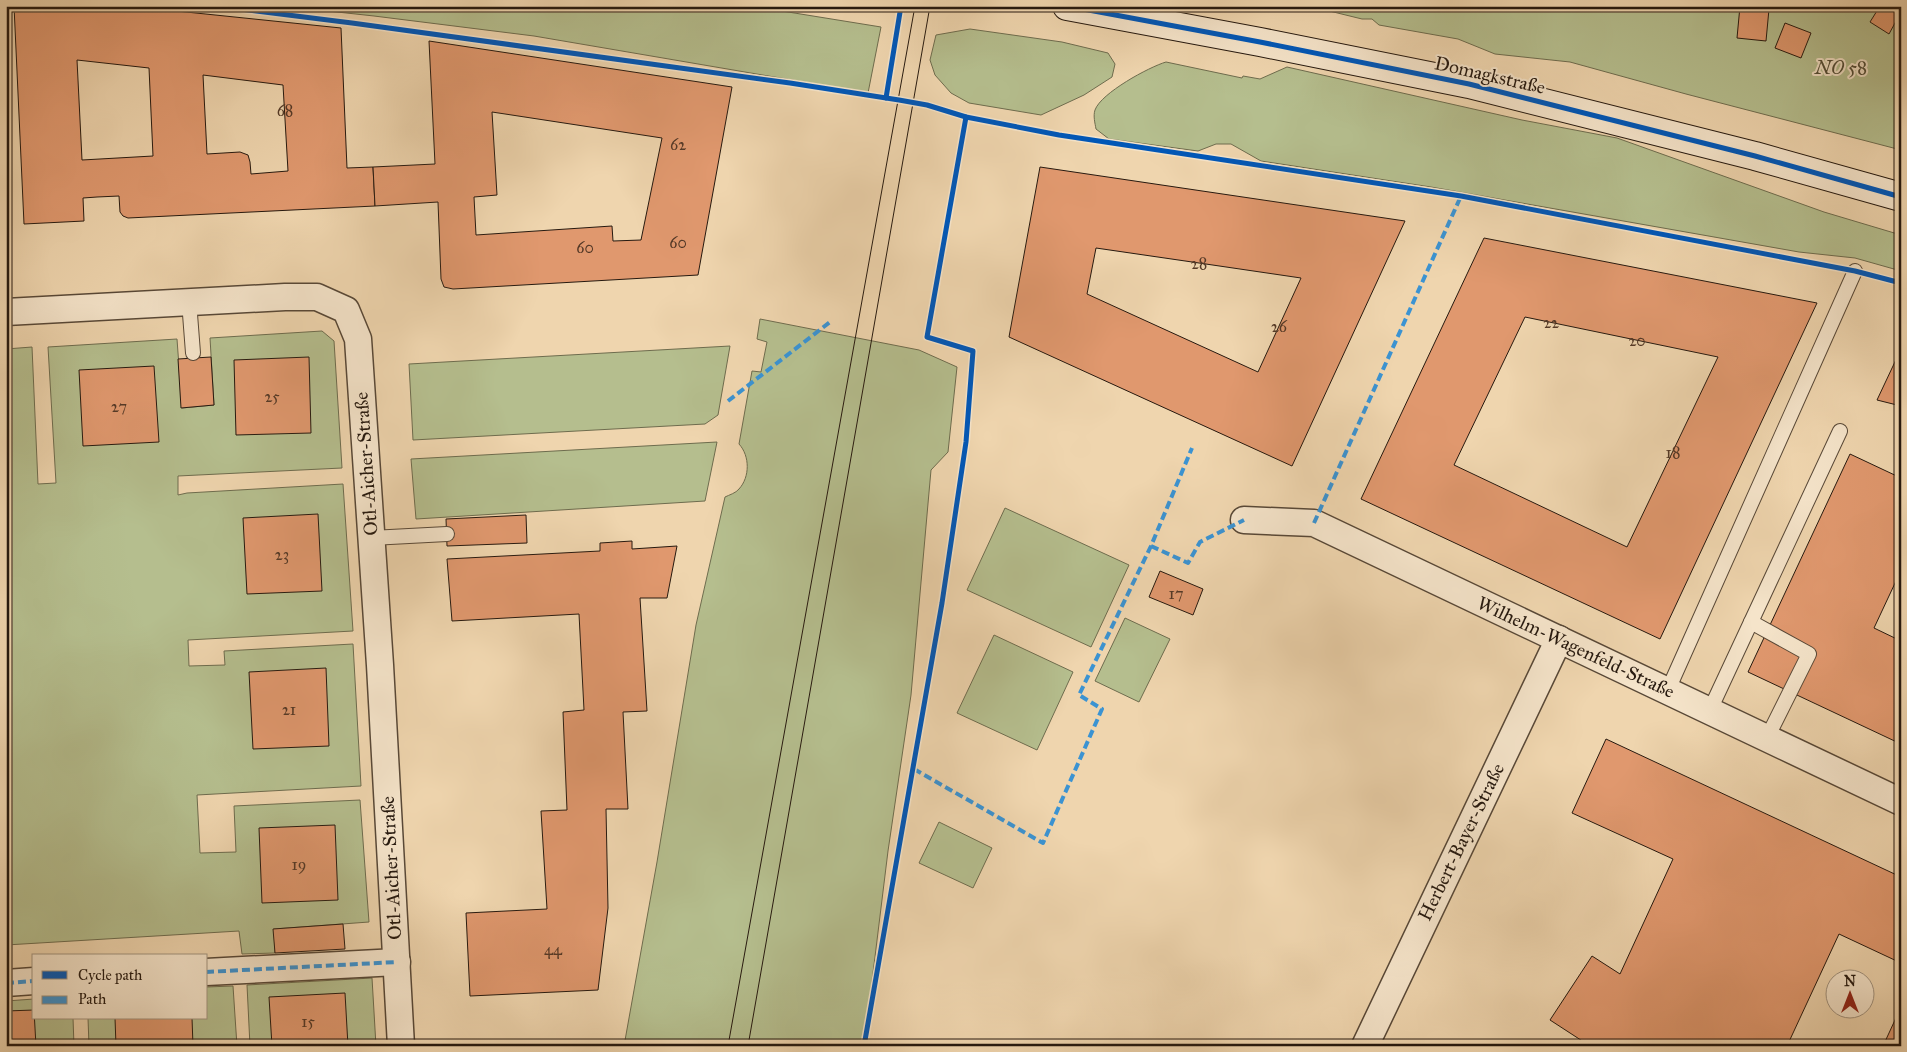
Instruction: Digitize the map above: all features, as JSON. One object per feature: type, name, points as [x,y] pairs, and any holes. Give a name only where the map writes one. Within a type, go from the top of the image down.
[{"type":"street","name":"Domagkstraße","points":[[1067,6],[1469,84],[1755,156],[1901,197]]},
{"type":"street","name":"Otl-Aicher-Straße","points":[[6,312],[189,301],[317,297],[346,310],[358,339],[380,665],[401,1046]]},
{"type":"street","name":"Wilhelm-Wagenfeld-Straße","points":[[1244,520],[1314,523],[1901,802]]},
{"type":"street","name":"Herbert-Bayer-Straße","points":[[1365,1046],[1559,640]]},
{"type":"street","name":"Otl-Aicher-Straße","points":[[208,972],[397,962]]},
{"type":"street","points":[[6,983],[32,981]]},
{"type":"lane","points":[[1668,690],[1855,271]]},
{"type":"lane","points":[[189,301],[193,353]]},
{"type":"lane","points":[[1710,710],[1840,431]]},
{"type":"lane","points":[[371,538],[447,534]]},
{"type":"lane","points":[[1751,622],[1809,654],[1766,738]]},
{"type":"green space","points":[[282,6],[751,6],[881,27],[868,93],[534,36]]},
{"type":"green space","name":"NO 58","points":[[1309,6],[1901,6],[1901,150],[1570,62],[1495,54],[1458,39],[1379,25],[1372,19],[1362,19]]},
{"type":"green space","points":[[970,29],[1062,42],[1108,53],[1115,64],[1112,77],[1084,95],[1041,115],[969,103],[951,93],[935,75],[930,60],[936,35]]},
{"type":"green space","points":[[1166,62],[1242,78],[1243,76],[1260,79],[1287,67],[1522,120],[1617,138],[1824,212],[1901,235],[1901,271],[1855,258],[1799,252],[1431,187],[1261,161],[1231,144],[1216,144],[1198,151],[1109,139],[1096,129],[1095,110],[1106,96],[1138,75]]},
{"type":"green space","points":[[760,319],[919,350],[957,367],[948,452],[931,470],[911,695],[888,851],[864,1046],[624,1046],[657,862],[696,625],[725,497],[739,489],[747,473],[747,460],[739,444],[752,371],[761,372],[767,342],[757,339]]},
{"type":"green space","points":[[322,331],[334,341],[342,468],[178,476],[178,495],[343,484],[353,631],[188,640],[189,666],[225,665],[224,651],[353,644],[361,786],[197,795],[200,853],[236,852],[234,806],[360,800],[369,922],[274,929],[275,953],[242,954],[239,931],[6,945],[6,349],[32,347],[38,484],[56,483],[48,347],[177,339],[182,408],[214,405],[210,338]]},
{"type":"green space","points":[[730,346],[718,415],[705,424],[413,440],[409,364]]},
{"type":"green space","points":[[717,442],[705,501],[416,519],[411,459]]},
{"type":"green space","points":[[1005,508],[1129,565],[1091,647],[967,590]]},
{"type":"green space","points":[[1125,618],[1170,639],[1139,702],[1095,681]]},
{"type":"green space","points":[[994,635],[1073,672],[1037,750],[957,713]]},
{"type":"green space","points":[[939,822],[992,848],[973,888],[919,863]]},
{"type":"green space","points":[[372,978],[376,1046],[250,1046],[247,985]]},
{"type":"green space","points":[[233,986],[237,1046],[89,1046],[88,1020],[208,1020],[208,987]]},
{"type":"green space","points":[[32,999],[32,1020],[73,1020],[74,1046],[6,1046],[6,1001]]},
{"type":"building","points":[[14,6],[128,6],[341,28],[347,168],[373,167],[375,206],[128,218],[120,212],[119,196],[97,197],[83,198],[84,221],[24,224]],"holes":[[[77,60],[149,68],[153,156],[82,160]],[[203,75],[283,85],[288,171],[251,174],[248,155],[240,152],[207,154]]]},
{"type":"building","points":[[1740,6],[1769,9],[1766,41],[1737,38]]},
{"type":"building","points":[[1880,6],[1891,6],[1901,12],[1889,34],[1870,22]]},
{"type":"building","points":[[1785,23],[1811,33],[1801,58],[1775,48]]},
{"type":"building","points":[[429,41],[732,87],[698,275],[453,289],[444,287],[441,279],[438,202],[375,206],[373,167],[435,164]],"holes":[[[492,112],[662,138],[641,240],[613,241],[612,226],[476,235],[474,197],[497,195]]]},
{"type":"building","points":[[1040,167],[1405,221],[1292,466],[1009,337]],"holes":[[[1096,248],[1301,278],[1258,372],[1087,294]]]},
{"type":"building","points":[[1484,238],[1817,303],[1660,639],[1361,499]],"holes":[[[1525,317],[1718,357],[1627,547],[1454,465]]]},
{"type":"building","points":[[1901,349],[1901,406],[1877,400]]},
{"type":"building","points":[[211,357],[214,405],[181,408],[178,359]]},
{"type":"building","points":[[309,357],[311,433],[236,435],[234,360]]},
{"type":"building","points":[[154,366],[159,442],[83,446],[79,370]]},
{"type":"building","points":[[1850,454],[1901,478],[1901,583],[1896,581],[1874,628],[1901,641],[1901,744],[1748,672]]},
{"type":"building","points":[[318,514],[322,591],[247,594],[243,518]]},
{"type":"building","points":[[526,515],[527,543],[447,546],[446,519]]},
{"type":"building","points":[[632,541],[632,549],[677,546],[667,598],[640,598],[647,711],[623,712],[628,809],[606,809],[608,908],[598,990],[470,996],[466,913],[547,909],[541,811],[567,810],[563,712],[584,710],[579,614],[452,621],[447,559],[600,551],[600,543]]},
{"type":"building","points":[[1160,571],[1203,589],[1193,615],[1149,597]]},
{"type":"building","points":[[326,668],[329,746],[253,749],[249,672]]},
{"type":"building","points":[[1606,739],[1901,877],[1901,963],[1839,934],[1787,1046],[1590,1046],[1550,1020],[1592,956],[1620,974],[1673,859],[1572,813]]},
{"type":"building","points":[[335,825],[338,900],[262,903],[259,828]]},
{"type":"building","points":[[343,924],[345,949],[275,953],[273,929]]},
{"type":"building","points":[[345,993],[348,1046],[272,1046],[269,997]]},
{"type":"building","points":[[1901,1007],[1901,1046],[1883,1046]]},
{"type":"building","points":[[32,1010],[36,1046],[6,1046],[6,1011]]},
{"type":"building","points":[[115,1020],[192,1020],[193,1046],[116,1046]]},
{"type":"tram line","points":[[728,1046],[915,6]]},
{"type":"tram line","points":[[748,1046],[930,6]]},
{"type":"marked path","points":[[1314,523],[1461,196]]},
{"type":"marked path","points":[[728,401],[830,322]]},
{"type":"marked path","points":[[914,769],[1043,843],[1102,709],[1079,695],[1151,546],[1192,448]]},
{"type":"marked path","points":[[1151,546],[1188,563],[1200,542],[1244,520]]},
{"type":"marked path","points":[[208,972],[397,962]]},
{"type":"marked path","points":[[6,983],[32,981]]},
{"type":"cycle path","points":[[217,6],[790,83],[899,100],[927,105],[966,117],[1059,135],[1461,196],[1855,271],[1901,283]]},
{"type":"cycle path","points":[[886,98],[901,6]]},
{"type":"cycle path","points":[[1067,6],[1469,84],[1755,156],[1901,197]]},
{"type":"cycle path","points":[[864,1046],[942,603],[966,442],[973,351],[927,337],[966,117]]}]
